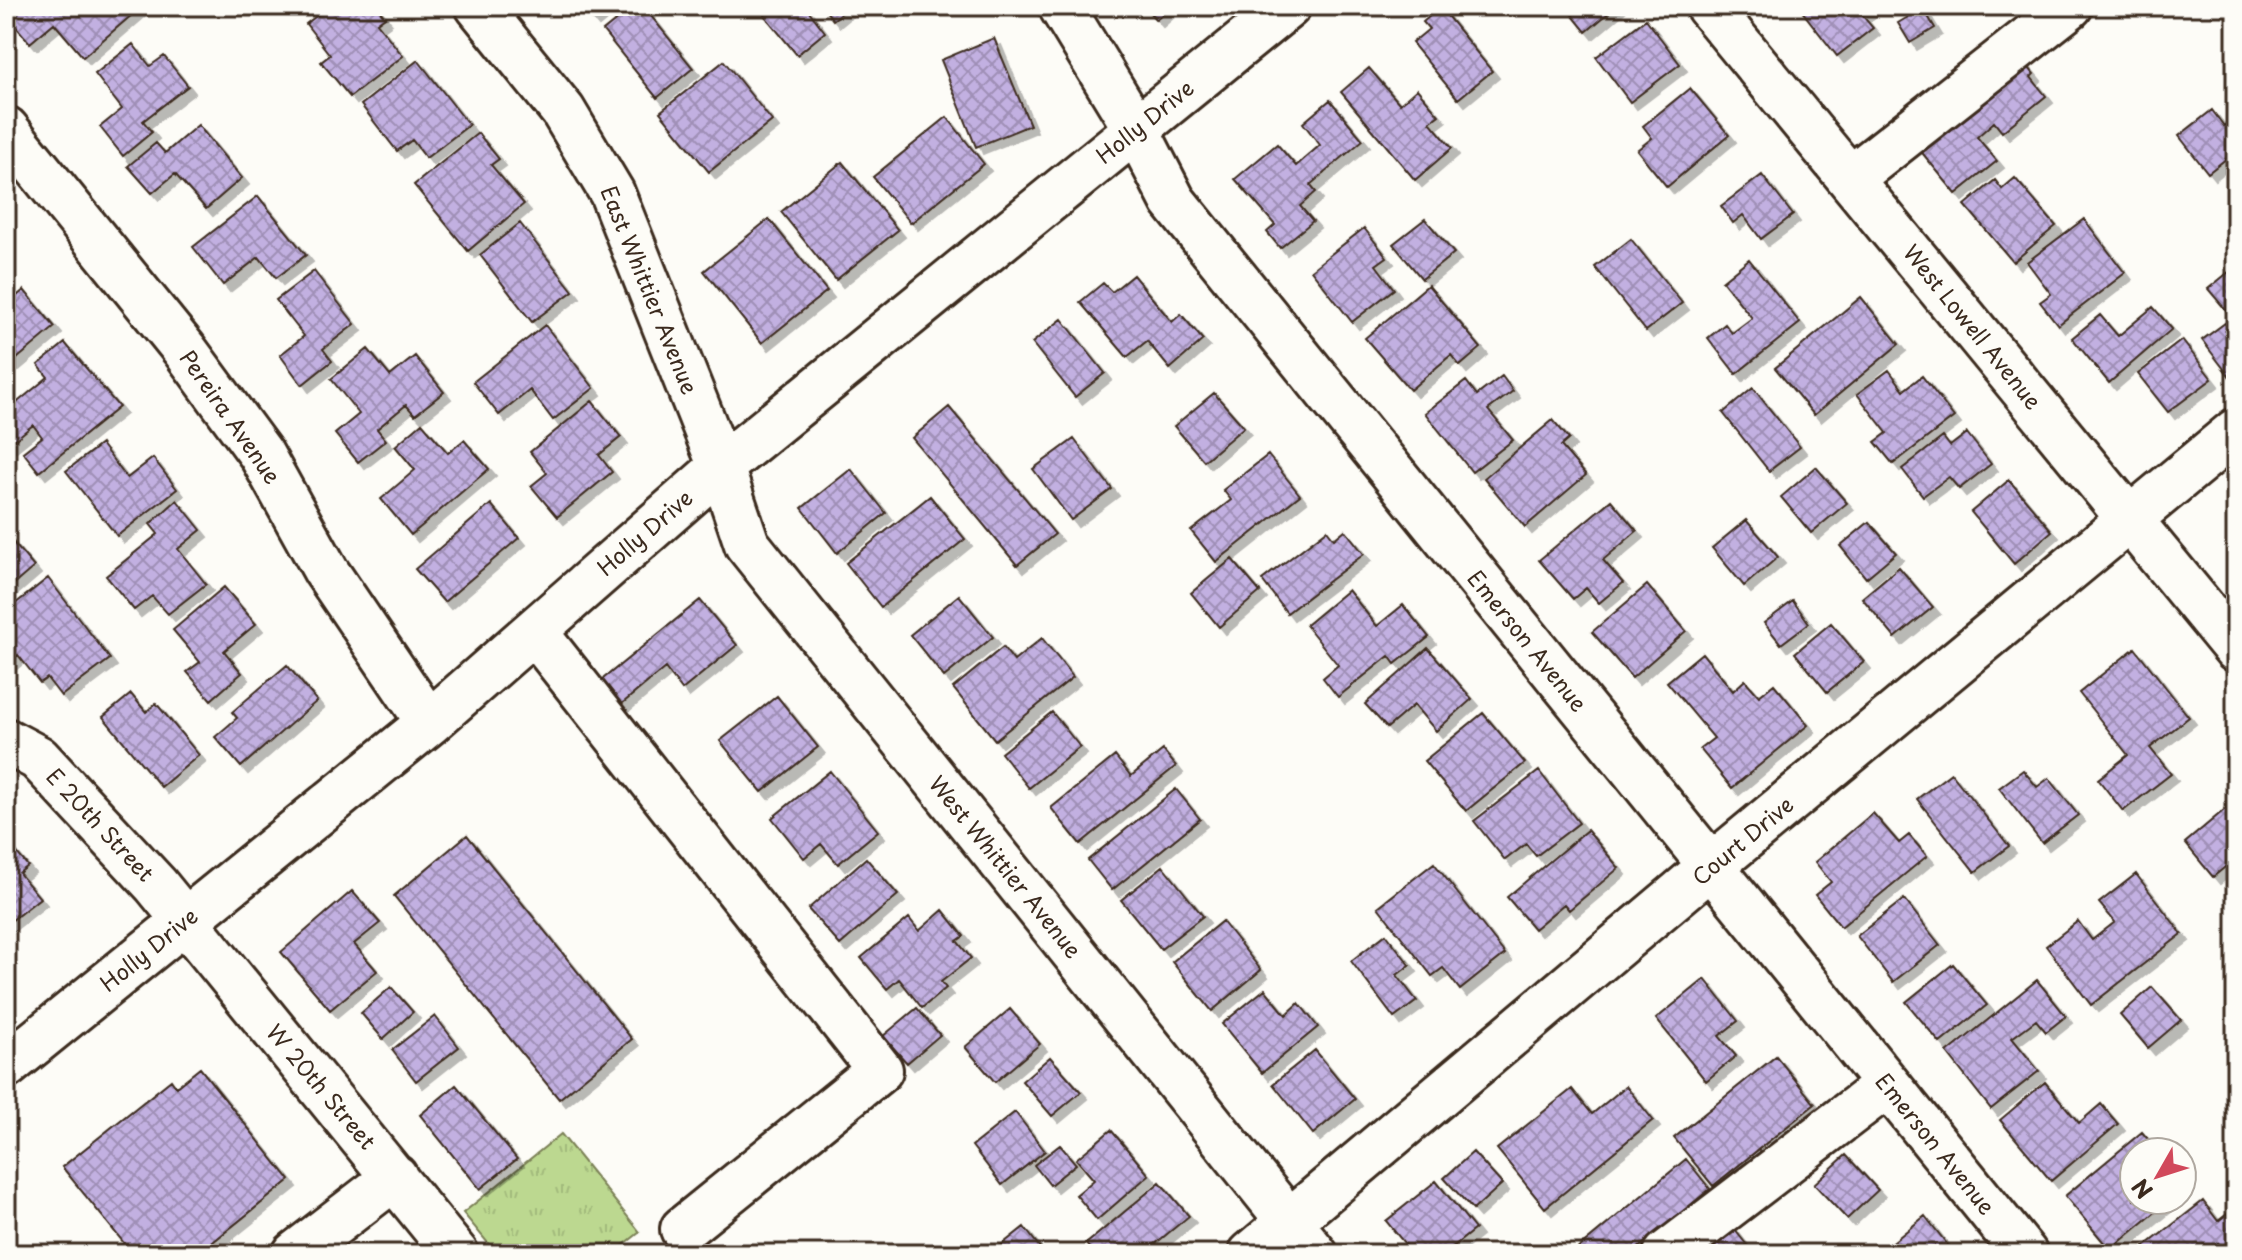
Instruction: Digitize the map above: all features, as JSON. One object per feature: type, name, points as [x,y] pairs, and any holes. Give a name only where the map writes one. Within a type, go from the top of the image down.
[{"type":"street","name":"East Whittier Avenue","points":[[478,6],[563,111],[612,193],[721,467]]},
{"type":"street","name":"Emerson Avenue","points":[[1061,6],[1136,129],[1173,201],[2025,1254]]},
{"type":"street","name":"Holly Drive","points":[[6,1066],[429,723],[721,467],[1288,6]]},
{"type":"street","name":"West Lowell Avenue","points":[[1708,6],[2236,649]]},
{"type":"street","points":[[1850,179],[2070,6]]},
{"type":"street","name":"Pereira Avenue","points":[[6,129],[184,349],[261,454],[326,571],[429,723]]},
{"type":"street","name":"Court Drive","points":[[1251,1254],[1302,1239],[1710,867],[2236,431]]},
{"type":"street","name":"West Whittier Avenue","points":[[721,467],[747,544],[1302,1239]]},
{"type":"street","points":[[534,631],[880,1070],[683,1229]]},
{"type":"street","name":"E 20th Street","points":[[6,741],[38,758],[156,885],[184,922]]},
{"type":"street","name":"W 20th Street","points":[[184,922],[456,1254]]},
{"type":"street","points":[[1666,1254],[1887,1085]]},
{"type":"street","points":[[295,1254],[395,1177]]},
{"type":"green space","points":[[561,1134],[640,1232],[612,1254],[497,1254],[463,1213]]},
{"type":"building","points":[[17,6],[140,8],[83,57],[54,23],[30,43],[6,15]]},
{"type":"building","points":[[329,6],[376,6],[385,17],[377,23],[403,56],[350,97],[321,62],[330,55],[306,24]]},
{"type":"building","points":[[581,6],[608,6],[592,19]]},
{"type":"building","points":[[634,6],[643,6],[693,68],[657,98],[603,31]]},
{"type":"building","points":[[775,6],[805,6],[825,32],[797,55],[764,15]]},
{"type":"building","points":[[822,6],[850,6],[833,20]]},
{"type":"building","points":[[1144,6],[1172,6],[1156,20]]},
{"type":"building","points":[[1565,6],[1617,6],[1586,32]]},
{"type":"building","points":[[1798,6],[1873,6],[1862,15],[1873,28],[1837,56]]},
{"type":"building","points":[[1440,7],[1492,71],[1458,99],[1412,43],[1429,29],[1423,22]]},
{"type":"building","points":[[1923,8],[1935,28],[1910,43],[1898,23]]},
{"type":"building","points":[[1646,19],[1680,64],[1630,102],[1596,57]]},
{"type":"building","points":[[994,38],[1030,125],[976,147],[941,60]]},
{"type":"building","points":[[133,44],[150,66],[164,56],[188,86],[143,121],[152,132],[123,156],[100,127],[122,109],[95,74]]},
{"type":"building","points":[[2015,51],[2034,74],[2031,77],[2046,96],[2002,132],[1994,122],[1977,137],[1997,161],[1956,194],[1914,143]]},
{"type":"building","points":[[418,60],[469,125],[426,158],[412,140],[397,151],[361,105]]},
{"type":"building","points":[[724,61],[772,121],[709,172],[660,112]]},
{"type":"building","points":[[1369,68],[1400,104],[1417,89],[1439,115],[1430,122],[1452,148],[1415,180],[1341,92]]},
{"type":"building","points":[[1690,88],[1729,135],[1667,187],[1637,150],[1652,138],[1643,126]]},
{"type":"building","points":[[1330,100],[1363,140],[1310,185],[1316,192],[1300,206],[1313,221],[1280,248],[1267,232],[1275,225],[1235,179],[1277,144],[1296,166],[1320,145],[1303,123]]},
{"type":"building","points":[[2212,110],[2224,126],[2232,119],[2236,124],[2236,151],[2208,173],[2179,136]]},
{"type":"building","points":[[947,117],[984,164],[911,223],[873,177]]},
{"type":"building","points":[[198,125],[242,178],[206,209],[175,174],[152,193],[128,166],[156,143],[165,153]]},
{"type":"building","points":[[478,133],[499,159],[491,165],[524,204],[468,251],[414,185]]},
{"type":"building","points":[[842,162],[898,230],[836,280],[781,212]]},
{"type":"building","points":[[1762,175],[1793,215],[1761,239],[1743,215],[1733,223],[1721,206]]},
{"type":"building","points":[[2015,178],[2056,226],[2013,262],[1965,205],[1995,180],[2002,189]]},
{"type":"building","points":[[258,196],[306,255],[276,278],[259,257],[223,285],[193,247]]},
{"type":"building","points":[[769,219],[827,291],[762,343],[704,271]]},
{"type":"building","points":[[1425,219],[1454,253],[1422,279],[1393,244]]},
{"type":"building","points":[[2084,219],[2125,273],[2058,325],[2040,302],[2051,294],[2027,262]]},
{"type":"building","points":[[520,223],[573,291],[532,322],[480,255]]},
{"type":"building","points":[[1364,228],[1387,257],[1376,265],[1394,289],[1352,322],[1311,270]]},
{"type":"building","points":[[1631,239],[1682,303],[1646,331],[1595,267]]},
{"type":"building","points":[[1749,259],[1800,323],[1736,374],[1708,338],[1725,324],[1732,333],[1752,318],[1722,281]]},
{"type":"building","points":[[2236,266],[2236,322],[2208,289]]},
{"type":"building","points":[[314,271],[355,324],[323,349],[332,361],[302,385],[280,355],[304,336],[276,300]]},
{"type":"building","points":[[1133,275],[1172,322],[1181,314],[1203,340],[1170,369],[1147,341],[1127,357],[1080,302],[1103,283],[1112,292]]},
{"type":"building","points":[[1428,285],[1481,348],[1460,366],[1451,355],[1410,390],[1365,338]]},
{"type":"building","points":[[24,290],[55,327],[6,368],[6,305]]},
{"type":"building","points":[[1861,297],[1899,344],[1814,415],[1775,368]]},
{"type":"building","points":[[2153,307],[2172,329],[2109,383],[2072,338],[2100,315],[2118,336]]},
{"type":"building","points":[[1062,319],[1105,373],[1075,397],[1032,343]]},
{"type":"building","points":[[2225,323],[2236,337],[2236,379],[2233,381],[2202,340]]},
{"type":"building","points":[[545,325],[594,388],[553,420],[530,390],[499,415],[473,382]]},
{"type":"building","points":[[2182,340],[2212,379],[2168,412],[2138,374]]},
{"type":"building","points":[[65,343],[119,407],[39,472],[23,452],[42,437],[33,425],[6,447],[6,408],[8,410],[48,377],[38,365]]},
{"type":"building","points":[[368,349],[390,376],[415,356],[444,392],[415,415],[406,405],[377,429],[386,440],[358,462],[335,434],[359,414],[331,379]]},
{"type":"building","points":[[1889,370],[1904,390],[1922,376],[1954,417],[1893,464],[1875,442],[1887,433],[1857,394]]},
{"type":"building","points":[[1502,376],[1513,391],[1488,410],[1513,440],[1472,472],[1425,413],[1466,381],[1477,395]]},
{"type":"building","points":[[1753,388],[1800,447],[1769,471],[1723,413]]},
{"type":"building","points":[[1214,393],[1244,427],[1204,461],[1174,426]]},
{"type":"building","points":[[592,401],[621,437],[599,455],[612,472],[557,517],[531,486],[547,473],[530,452]]},
{"type":"building","points":[[949,407],[1055,534],[1017,565],[912,438]]},
{"type":"building","points":[[1553,420],[1569,439],[1561,446],[1586,475],[1525,527],[1484,478]]},
{"type":"building","points":[[422,423],[448,453],[464,440],[489,469],[411,535],[381,499],[415,470],[395,446]]},
{"type":"building","points":[[1967,433],[1991,464],[1959,489],[1949,477],[1923,496],[1902,469],[1943,437],[1950,446]]},
{"type":"building","points":[[1074,439],[1112,489],[1071,520],[1033,469]]},
{"type":"building","points":[[101,444],[127,478],[153,458],[177,489],[117,536],[66,471]]},
{"type":"building","points":[[1268,455],[1300,495],[1216,562],[1191,531],[1231,500],[1223,490]]},
{"type":"building","points":[[1816,467],[1847,503],[1811,533],[1781,497]]},
{"type":"building","points":[[851,469],[886,513],[837,553],[802,508]]},
{"type":"building","points":[[2009,480],[2052,531],[2014,564],[1971,512]]},
{"type":"building","points":[[930,496],[965,539],[881,607],[846,563]]},
{"type":"building","points":[[177,500],[201,530],[178,549],[206,584],[168,614],[152,596],[134,610],[106,576],[158,534],[150,524]]},
{"type":"building","points":[[1611,500],[1637,531],[1603,560],[1623,583],[1599,603],[1586,588],[1573,599],[1539,560]]},
{"type":"building","points":[[491,504],[519,538],[444,602],[415,569]]},
{"type":"building","points":[[1746,520],[1778,557],[1744,586],[1712,548]]},
{"type":"building","points":[[1869,522],[1896,553],[1866,578],[1840,546]]},
{"type":"building","points":[[1327,530],[1334,539],[1345,530],[1364,554],[1287,613],[1262,580]]},
{"type":"building","points":[[6,534],[34,567],[6,591]]},
{"type":"building","points":[[1232,559],[1260,592],[1219,627],[1191,593]]},
{"type":"building","points":[[1899,567],[1933,607],[1895,638],[1862,598]]},
{"type":"building","points":[[48,578],[110,659],[61,696],[47,678],[40,683],[18,655],[6,665],[6,611]]},
{"type":"building","points":[[1647,585],[1686,631],[1632,678],[1592,632]]},
{"type":"building","points":[[224,587],[256,624],[224,651],[242,673],[211,700],[187,672],[200,662],[173,630]]},
{"type":"building","points":[[1348,590],[1377,626],[1403,605],[1429,637],[1395,664],[1389,656],[1338,697],[1323,678],[1338,665],[1306,625]]},
{"type":"building","points":[[959,595],[993,637],[944,677],[910,635]]},
{"type":"building","points":[[700,600],[737,645],[682,690],[665,668],[618,707],[598,683]]},
{"type":"building","points":[[1793,601],[1809,623],[1781,644],[1764,623]]},
{"type":"building","points":[[1831,623],[1864,662],[1827,692],[1795,653]]},
{"type":"building","points":[[1042,638],[1073,677],[995,740],[953,688],[1003,647],[1014,661]]},
{"type":"building","points":[[1428,648],[1472,699],[1436,731],[1414,705],[1387,728],[1365,704]]},
{"type":"building","points":[[2135,648],[2189,717],[2150,748],[2171,774],[2123,811],[2098,779],[2128,755],[2079,693]]},
{"type":"building","points":[[1702,653],[1733,691],[1745,680],[1759,696],[1774,684],[1808,725],[1732,788],[1700,749],[1714,738],[1667,682]]},
{"type":"building","points":[[287,665],[317,701],[241,767],[215,737],[237,718],[232,712]]},
{"type":"building","points":[[131,694],[146,712],[156,703],[199,755],[161,787],[103,717]]},
{"type":"building","points":[[777,696],[818,747],[762,792],[720,741]]},
{"type":"building","points":[[1052,712],[1080,747],[1029,788],[1001,753]]},
{"type":"building","points":[[1483,713],[1525,763],[1466,811],[1424,761]]},
{"type":"building","points":[[1163,750],[1176,766],[1080,844],[1051,808],[1115,756],[1131,776]]},
{"type":"building","points":[[2023,770],[2037,787],[2049,778],[2078,815],[2042,843],[1999,788]]},
{"type":"building","points":[[830,771],[878,831],[838,864],[821,844],[804,858],[772,818]]},
{"type":"building","points":[[1539,771],[1579,823],[1536,856],[1526,844],[1505,860],[1474,821]]},
{"type":"building","points":[[1951,773],[2009,846],[1975,872],[1917,799]]},
{"type":"building","points":[[1176,789],[1200,819],[1112,890],[1088,860]]},
{"type":"building","points":[[2236,800],[2236,858],[2213,877],[2185,843]]},
{"type":"building","points":[[1873,813],[1899,843],[1909,835],[1927,856],[1841,927],[1815,895],[1831,882],[1815,862]]},
{"type":"building","points":[[1587,830],[1619,868],[1569,910],[1564,904],[1534,929],[1507,897]]},
{"type":"building","points":[[467,835],[632,1039],[559,1099],[394,896]]},
{"type":"building","points":[[6,840],[28,866],[19,873],[40,898],[6,925]]},
{"type":"building","points":[[866,858],[898,895],[840,945],[808,909]]},
{"type":"building","points":[[1434,863],[1505,954],[1460,990],[1443,968],[1432,976],[1378,907]]},
{"type":"building","points":[[1163,866],[1203,916],[1161,949],[1121,900]]},
{"type":"building","points":[[2136,874],[2182,934],[2091,1005],[2046,946],[2078,921],[2092,940],[2115,922],[2099,903]]},
{"type":"building","points":[[352,891],[380,923],[354,944],[377,971],[330,1010],[281,952]]},
{"type":"building","points":[[1904,899],[1940,945],[1893,982],[1857,936]]},
{"type":"building","points":[[943,910],[964,936],[957,941],[971,958],[941,982],[946,988],[922,1008],[899,979],[887,989],[861,958],[909,918],[919,931]]},
{"type":"building","points":[[1222,921],[1261,970],[1212,1011],[1172,962]]},
{"type":"building","points":[[1386,934],[1410,965],[1397,975],[1417,1001],[1394,1018],[1351,961]]},
{"type":"building","points":[[1953,964],[1987,1005],[1940,1043],[1906,1002]]},
{"type":"building","points":[[1705,979],[1738,1021],[1719,1036],[1736,1056],[1706,1081],[1656,1019]]},
{"type":"building","points":[[2037,980],[2066,1016],[2046,1032],[2036,1020],[2012,1038],[2039,1071],[1991,1109],[1947,1053]]},
{"type":"building","points":[[391,987],[413,1012],[383,1039],[361,1013]]},
{"type":"building","points":[[2152,987],[2181,1020],[2148,1048],[2120,1015]]},
{"type":"building","points":[[1265,989],[1286,1015],[1299,1003],[1318,1027],[1262,1073],[1222,1024]]},
{"type":"building","points":[[917,1008],[940,1035],[907,1063],[883,1036]]},
{"type":"building","points":[[1010,1009],[1040,1044],[995,1082],[965,1047]]},
{"type":"building","points":[[435,1016],[459,1047],[416,1081],[392,1050]]},
{"type":"building","points":[[1315,1050],[1355,1099],[1313,1134],[1273,1084]]},
{"type":"building","points":[[1776,1056],[1815,1104],[1713,1186],[1674,1138]]},
{"type":"building","points":[[1050,1057],[1081,1092],[1052,1116],[1022,1081]]},
{"type":"building","points":[[200,1068],[290,1180],[208,1246],[214,1254],[110,1254],[124,1243],[62,1167],[171,1080],[176,1087]]},
{"type":"building","points":[[2045,1082],[2079,1123],[2101,1104],[2118,1124],[2051,1181],[2000,1120]]},
{"type":"building","points":[[456,1085],[517,1159],[480,1189],[420,1115]]},
{"type":"building","points":[[1626,1086],[1653,1120],[1545,1208],[1497,1149],[1572,1089],[1592,1114]]},
{"type":"building","points":[[1015,1112],[1045,1151],[1002,1185],[972,1146]]},
{"type":"building","points":[[1111,1130],[1149,1175],[1097,1220],[1076,1195],[1094,1180],[1076,1159]]},
{"type":"building","points":[[1060,1145],[1076,1164],[1050,1185],[1034,1165]]},
{"type":"building","points":[[1473,1152],[1502,1184],[1473,1210],[1444,1178]]},
{"type":"building","points":[[2118,1152],[2118,1216],[2151,1216],[2110,1250],[2065,1196]]},
{"type":"building","points":[[1846,1155],[1878,1190],[1847,1219],[1814,1184]]},
{"type":"building","points":[[1686,1159],[1710,1189],[1631,1254],[1577,1254],[1575,1251]]},
{"type":"building","points":[[1436,1181],[1475,1229],[1444,1254],[1413,1254],[1386,1221]]},
{"type":"building","points":[[1160,1182],[1189,1216],[1143,1254],[1094,1254],[1086,1244]]},
{"type":"building","points":[[2203,1201],[2218,1221],[2236,1207],[2236,1254],[2227,1254],[2218,1243],[2204,1254],[2141,1254],[2139,1251],[2184,1216],[2198,1216],[2198,1205]]},
{"type":"building","points":[[1925,1216],[1955,1254],[1878,1254]]},
{"type":"building","points":[[1731,1225],[1754,1254],[1695,1254]]},
{"type":"building","points":[[1024,1227],[1045,1254],[990,1254]]}]
